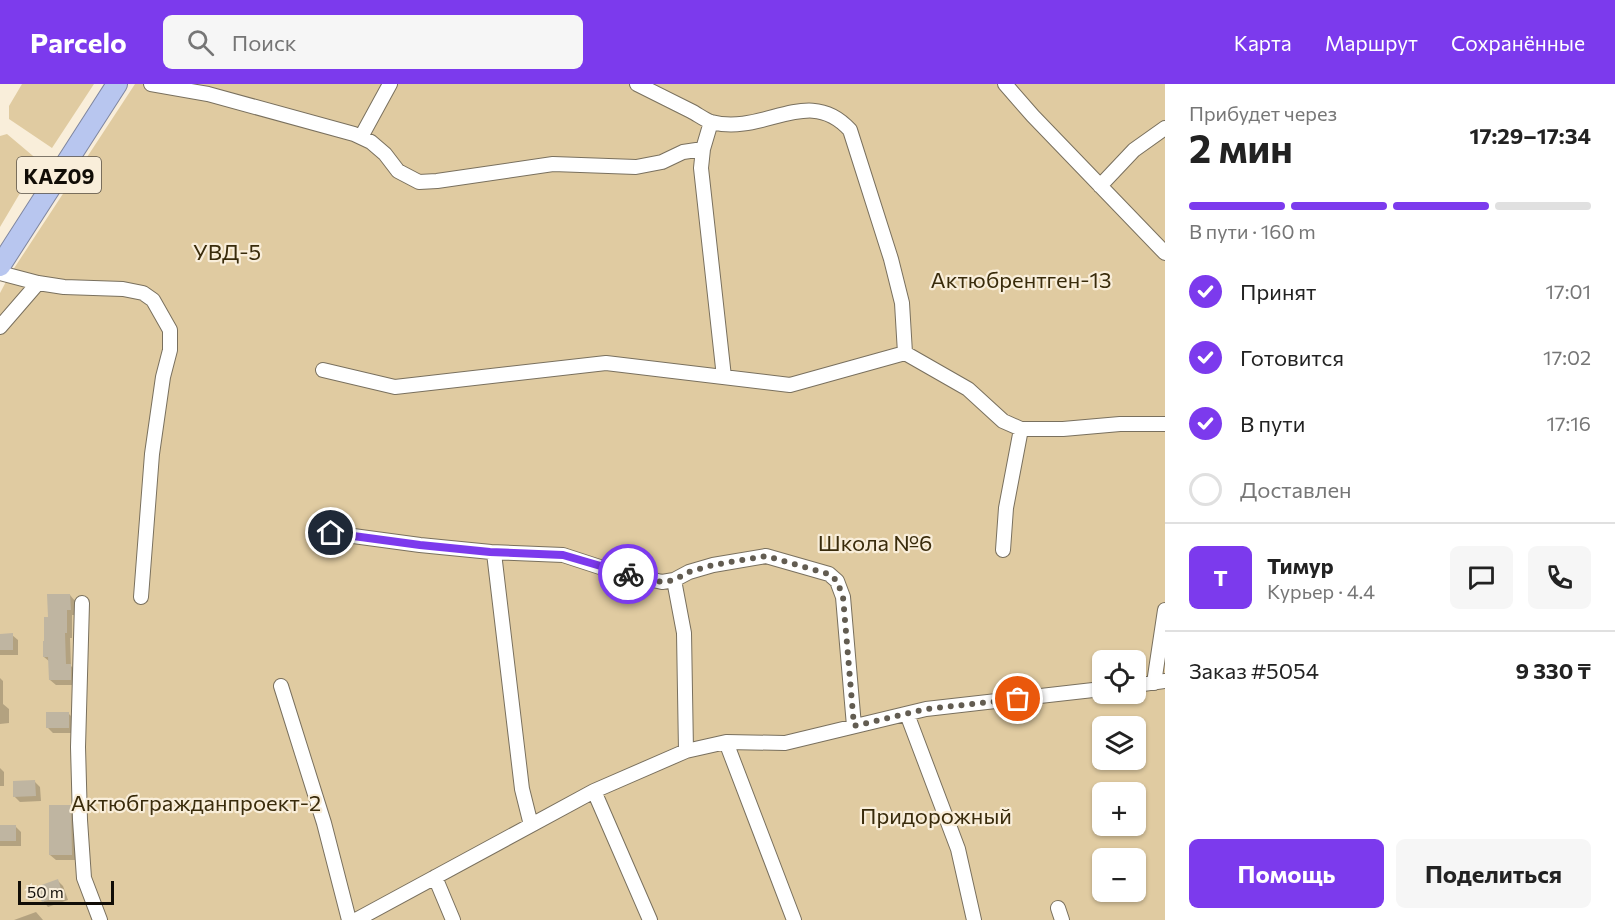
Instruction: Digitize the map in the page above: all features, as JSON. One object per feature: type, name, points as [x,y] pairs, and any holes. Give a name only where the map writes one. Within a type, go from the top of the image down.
[{"type":"highway","name":"KAZ09","points":[[0,266],[117,84]]},
{"type":"lane","points":[[151,84],[208,94],[361,137],[385,154],[398,171],[419,182],[553,164],[636,166],[662,162],[683,152],[703,149]]},
{"type":"lane","points":[[361,137],[390,84]]},
{"type":"lane","points":[[637,84],[711,122],[729,123],[748,120],[808,100],[827,106],[841,117],[850,130],[891,259],[902,303],[905,353]]},
{"type":"lane","points":[[1005,84],[1165,252]]},
{"type":"lane","points":[[711,122],[703,149],[701,168],[724,377]]},
{"type":"lane","points":[[1100,186],[1134,150],[1165,128]]},
{"type":"lane","points":[[0,273],[64,287],[123,289],[143,293],[153,300],[170,330],[170,350],[163,377],[152,454],[141,597]]},
{"type":"lane","points":[[0,327],[38,283]]},
{"type":"lane","points":[[323,370],[395,387],[606,363],[790,385],[905,353],[968,389],[1003,421],[1021,429],[1165,424]]},
{"type":"lane","points":[[1003,550],[1006,508],[1021,429]]},
{"type":"lane","points":[[331,533],[494,553],[563,555],[606,569],[662,582],[674,580],[689,572],[713,565],[766,556],[829,574],[837,581],[843,597],[854,726]]},
{"type":"lane","points":[[494,553],[522,789],[531,825]]},
{"type":"lane","points":[[674,580],[684,633],[686,752]]},
{"type":"lane","points":[[82,603],[78,747],[80,820],[84,878],[100,920]]},
{"type":"lane","points":[[1159,682],[1165,610]]},
{"type":"lane","points":[[281,686],[324,824],[348,920]]},
{"type":"lane","points":[[356,920],[594,791],[686,752],[726,742],[785,743],[926,709],[1092,690]]},
{"type":"lane","points":[[907,714],[958,849],[974,920]]},
{"type":"lane","points":[[726,742],[794,920]]},
{"type":"lane","points":[[594,791],[650,920]]},
{"type":"lane","points":[[435,877],[453,920]]},
{"type":"green space","points":[[22,84],[94,84],[52,148],[9,119],[9,106]]},
{"type":"green space","points":[[135,84],[1165,84],[1165,920],[0,920],[0,293]]},
{"type":"green space","points":[[7,134],[39,161],[0,227],[0,136]]},
{"type":"building","points":[[47,594],[70,594],[71,610],[67,610],[67,633],[65,633],[66,664],[71,664],[71,680],[49,680],[48,657],[43,657],[44,617],[48,617]]},
{"type":"building","points":[[13,633],[13,650],[0,650],[0,634]]},
{"type":"building","points":[[46,712],[69,712],[69,728],[46,728]]},
{"type":"building","points":[[35,780],[36,796],[13,797],[13,781]]},
{"type":"building","points":[[49,805],[71,805],[72,855],[49,855]]},
{"type":"building","points":[[0,825],[16,825],[16,841],[0,841]]},
{"type":"building","points":[[58,879],[63,895],[42,902],[36,887]]},
{"type":"way so far","points":[[628,574],[662,582],[674,580],[689,572],[713,565],[766,556],[829,574],[837,581],[843,597],[854,726],[926,709],[1018,699]]},
{"type":"route","points":[[331,533],[490,552],[563,555],[628,574]]},
{"type":"park label","name":"УВД-5","points":[[227,251]]},
{"type":"park label","name":"Актюбрентген-13","points":[[1021,279]]},
{"type":"park label","name":"Школа №6","points":[[875,542]]},
{"type":"park label","name":"Актюбгражданпроект-2","points":[[196,802]]},
{"type":"park label","name":"Придорожный","points":[[936,815]]}]
